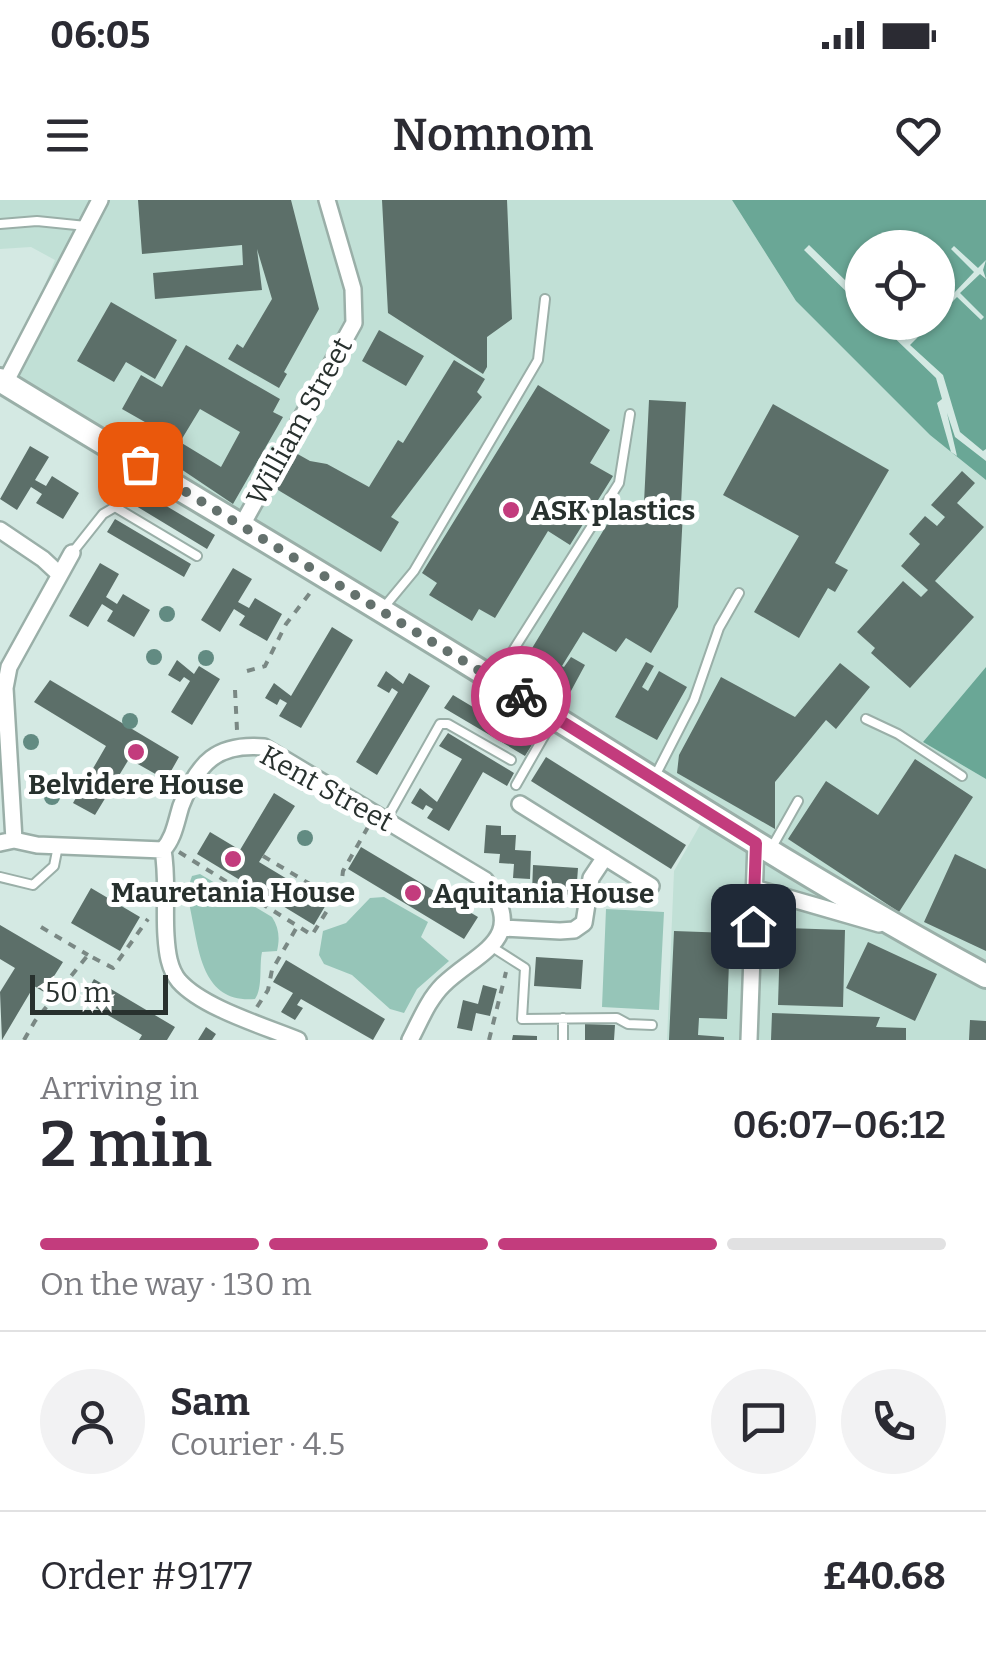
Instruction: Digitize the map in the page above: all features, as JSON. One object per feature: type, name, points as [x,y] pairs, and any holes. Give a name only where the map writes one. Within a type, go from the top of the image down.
[{"type":"street","points":[[100,200],[3,381],[763,847],[986,976]]},
{"type":"street","name":"William Street","points":[[242,525],[354,323],[353,289],[327,200]]},
{"type":"street","points":[[0,530],[44,558],[58,573]]},
{"type":"street","points":[[72,553],[16,651],[7,678],[7,842],[165,848]]},
{"type":"street","name":"Kent Street","points":[[298,1040],[202,999],[179,981],[170,963],[165,848],[182,804],[205,762],[238,745],[264,748],[485,880],[497,896],[502,928]]},
{"type":"street","points":[[520,804],[651,886]]},
{"type":"street","points":[[749,1040],[754,888],[763,847]]},
{"type":"street","points":[[410,1040],[432,998],[445,983],[492,948],[502,928],[574,930],[584,923],[591,878],[606,857]]},
{"type":"street","points":[[754,888],[902,930]]},
{"type":"lane","points":[[0,224],[86,226]]},
{"type":"lane","points":[[382,610],[414,571],[538,360],[545,299]]},
{"type":"lane","points":[[494,680],[619,483],[630,414]]},
{"type":"lane","points":[[72,553],[103,514],[115,508],[197,556]]},
{"type":"lane","points":[[654,778],[694,700],[703,666],[739,593]]},
{"type":"lane","points":[[516,785],[554,718]]},
{"type":"lane","points":[[866,718],[962,776]]},
{"type":"lane","points":[[386,820],[440,724],[448,724],[511,760]]},
{"type":"lane","points":[[763,847],[798,801]]},
{"type":"lane","points":[[0,877],[33,885],[54,866],[58,846]]},
{"type":"lane","points":[[492,948],[525,968],[522,1019],[617,1018],[628,1024],[652,1025]]},
{"type":"lane","points":[[563,1040],[564,1018]]},
{"type":"path","points":[[247,672],[265,666],[286,624],[325,575]]},
{"type":"path","points":[[235,690],[238,745]]},
{"type":"path","points":[[165,848],[312,935],[341,888],[343,871],[359,842]]},
{"type":"path","points":[[263,856],[335,898]]},
{"type":"path","points":[[41,928],[113,968],[156,906],[166,903]]},
{"type":"path","points":[[249,1019],[268,990],[272,970],[298,926]]},
{"type":"path","points":[[24,1040],[88,955]]},
{"type":"path","points":[[489,1040],[508,959]]},
{"type":"shaded area","points":[[0,200],[732,200],[796,301],[930,435],[986,480],[986,667],[923,742],[986,779],[986,1040],[667,1040],[674,871],[704,818],[0,395],[55,260],[31,247],[0,249]]},
{"type":"shaded area","points":[[732,200],[986,200],[986,480],[930,435],[796,301]]},
{"type":"shaded area","points":[[986,667],[986,779],[923,742]]},
{"type":"shaded area","points":[[200,874],[272,917],[276,925],[277,951],[262,952],[255,999],[226,994],[208,976],[188,894],[192,876]]},
{"type":"shaded area","points":[[384,897],[428,922],[421,937],[449,961],[417,989],[404,1013],[390,1009],[352,975],[324,964],[319,955],[323,931],[346,923],[370,898]]},
{"type":"shaded area","points":[[606,909],[664,912],[659,1010],[602,1007]]},
{"type":"pier","points":[[809,245],[845,280],[845,290],[804,250]]},
{"type":"pier","points":[[955,247],[978,268],[986,260],[986,279],[980,274],[960,293],[984,317],[981,320],[955,299],[955,292],[974,272],[955,253]]},
{"type":"pier","points":[[897,340],[915,340],[910,345],[943,375],[960,432],[983,451],[986,449],[986,461],[955,437],[947,413],[957,456],[951,452],[937,403],[942,399],[936,378]]},
{"type":"building","points":[[138,200],[291,200],[319,309],[279,388],[228,359],[237,344],[243,348],[272,299],[257,249],[262,290],[155,299],[153,273],[243,265],[242,245],[142,254]]},
{"type":"building","points":[[382,200],[507,200],[512,319],[487,337],[487,367],[483,374],[388,313]]},
{"type":"building","points":[[111,302],[177,340],[155,379],[126,362],[114,382],[77,361]]},
{"type":"building","points":[[379,330],[424,356],[406,386],[362,361]]},
{"type":"building","points":[[186,345],[280,399],[273,412],[283,417],[233,504],[169,461],[180,442],[122,409],[141,375],[162,387]],"holes":[[[200,409],[240,432],[221,467],[180,442]]]},
{"type":"building","points":[[454,360],[485,379],[477,392],[482,397],[391,517],[399,522],[381,552],[273,487],[294,452],[327,464],[369,487],[398,440],[403,443]]},
{"type":"building","name":"ASK plastics","points":[[538,385],[610,430],[590,463],[613,476],[570,545],[548,531],[495,618],[479,609],[472,621],[429,595],[437,583],[422,573]]},
{"type":"building","points":[[649,400],[686,402],[681,505],[644,503]]},
{"type":"building","points":[[773,404],[889,470],[835,563],[848,570],[835,592],[828,588],[799,638],[754,612],[799,536],[723,495]]},
{"type":"building","points":[[30,446],[49,457],[35,480],[46,486],[52,476],[79,493],[63,519],[36,503],[42,494],[31,487],[17,510],[0,499]]},
{"type":"building","points":[[962,471],[975,483],[957,503],[984,527],[935,581],[974,617],[910,688],[871,653],[875,648],[857,632],[903,581],[921,597],[928,590],[901,566],[920,544],[909,534],[925,516],[937,526],[945,517],[931,505]]},
{"type":"building","points":[[116,476],[215,535],[207,549],[108,489]]},
{"type":"building","points":[[620,503],[683,512],[678,607],[651,653],[626,638],[616,652],[583,632],[562,666],[571,657],[585,665],[565,702],[517,673]]},
{"type":"building","points":[[115,519],[191,564],[184,577],[107,532]]},
{"type":"building","points":[[100,563],[119,574],[106,597],[117,604],[123,594],[150,610],[134,637],[107,621],[113,611],[102,604],[88,627],[69,616]]},
{"type":"building","points":[[233,568],[252,579],[238,602],[249,608],[255,598],[282,614],[267,641],[239,625],[245,616],[234,609],[220,632],[201,620]]},
{"type":"building","points":[[332,627],[353,640],[301,728],[279,716],[287,703],[280,699],[277,705],[265,698],[274,683],[291,696]]},
{"type":"building","points":[[177,660],[194,674],[199,666],[220,679],[192,725],[171,712],[190,681],[184,677],[180,682],[168,675]]},
{"type":"building","points":[[646,662],[654,666],[642,687],[648,691],[659,671],[687,687],[657,740],[615,717]]},
{"type":"building","points":[[840,663],[870,687],[836,729],[826,720],[775,782],[775,829],[677,773],[679,755],[721,677],[795,717]]},
{"type":"building","points":[[386,671],[403,684],[409,673],[430,686],[377,775],[356,762],[398,692],[392,688],[389,693],[377,686]]},
{"type":"building","name":"Belvidere House","points":[[50,680],[179,757],[166,780],[129,759],[95,815],[73,803],[106,746],[34,702]]},
{"type":"building","points":[[453,695],[533,743],[525,756],[444,708]]},
{"type":"building","points":[[448,733],[514,773],[507,786],[483,772],[449,831],[427,818],[433,809],[426,805],[423,810],[411,803],[420,788],[437,802],[462,759],[439,746]]},
{"type":"building","points":[[546,757],[686,845],[671,869],[531,781]]},
{"type":"building","points":[[915,759],[973,797],[899,912],[788,839],[826,781],[878,815]]},
{"type":"building","name":"Mauretania House","points":[[274,793],[295,806],[259,862],[327,903],[314,925],[197,854],[210,832],[240,850]]},
{"type":"building","points":[[486,825],[501,826],[501,835],[516,835],[515,850],[531,851],[530,879],[513,878],[514,864],[499,863],[500,854],[484,853]]},
{"type":"building","name":"Aquitania House","points":[[361,847],[478,917],[464,939],[348,869]]},
{"type":"building","points":[[955,854],[986,869],[986,951],[924,922]]},
{"type":"building","points":[[533,865],[578,868],[576,895],[532,893]]},
{"type":"building","points":[[91,888],[140,917],[120,951],[71,923]]},
{"type":"building","points":[[0,925],[63,962],[44,992],[34,986],[2,1040],[0,992],[15,968],[0,959]]},
{"type":"building","points":[[786,928],[845,930],[843,1007],[778,1005],[780,939],[786,939]]},
{"type":"building","points":[[674,931],[730,933],[727,1019],[699,1018],[698,1035],[724,1040],[669,1040]]},
{"type":"building","points":[[868,942],[937,974],[915,1021],[846,988]]},
{"type":"building","points":[[536,957],[583,960],[581,989],[534,986]]},
{"type":"building","points":[[286,960],[385,1019],[373,1040],[301,999],[297,1005],[303,1008],[295,1020],[281,1012],[293,993],[273,982]]},
{"type":"building","points":[[94,979],[175,1027],[167,1040],[139,1040],[142,1035],[82,1000]]},
{"type":"building","points":[[483,985],[497,989],[490,1016],[476,1013],[472,1031],[457,1028],[463,1000],[478,1004]]},
{"type":"building","points":[[772,1013],[880,1017],[876,1027],[906,1028],[906,1040],[771,1040]]},
{"type":"building","points":[[970,1020],[986,1021],[986,1040],[969,1040]]},
{"type":"building","points":[[585,1024],[615,1025],[614,1040],[585,1040]]},
{"type":"building","points":[[206,1027],[216,1034],[212,1040],[198,1040]]},
{"type":"building","points":[[513,1035],[537,1036],[537,1040],[512,1040]]},
{"type":"way so far","points":[[140,464],[521,696]]},
{"type":"place","name":"ASK plastics","points":[[511,510]]},
{"type":"place","name":"Belvidere House","points":[[136,752]]},
{"type":"place","name":"Mauretania House","points":[[233,859]]},
{"type":"place","name":"Aquitania House","points":[[413,893]]},
{"type":"route","points":[[521,696],[756,843],[753,926]]}]
